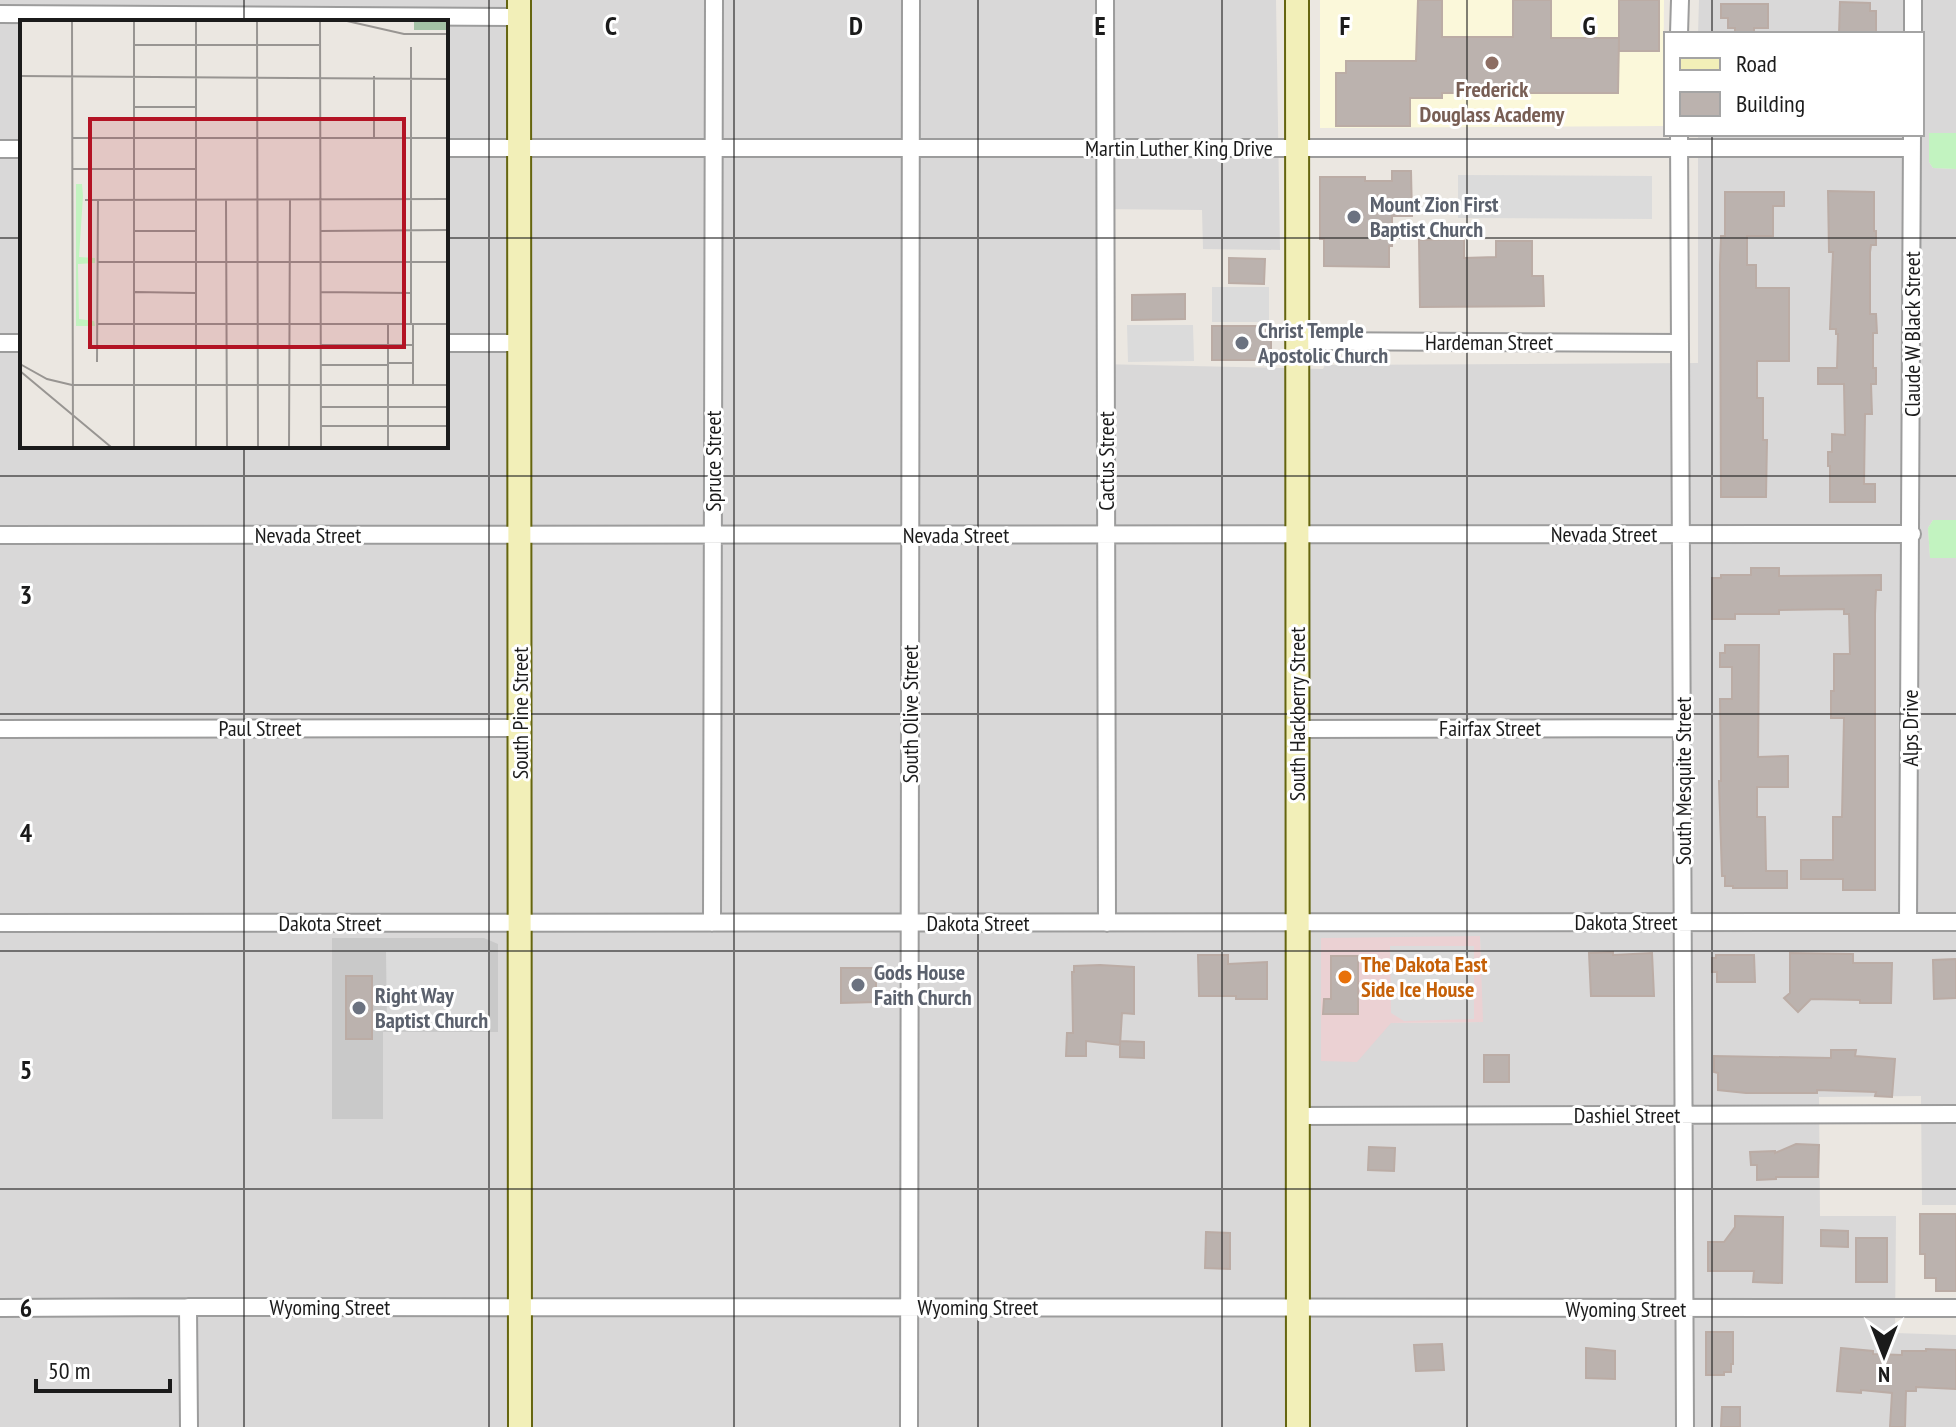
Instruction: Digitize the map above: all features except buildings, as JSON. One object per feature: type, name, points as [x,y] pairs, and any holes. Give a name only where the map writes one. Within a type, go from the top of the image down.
[{"type":"main road","name":"South Hackberry Street","points":[[1297,0],[1298,1427]]},
{"type":"main road","name":"South Pine Street","points":[[519,8],[520,1427]]},
{"type":"street","name":"Spruce Street","points":[[712,923],[714,0]]},
{"type":"street","name":"South Olive Street","points":[[909,1427],[911,0]]},
{"type":"street","name":"Cactus Street","points":[[1105,0],[1107,923]]},
{"type":"street","points":[[1679,32],[1680,0]]},
{"type":"street","points":[[1913,0],[1913,32]]},
{"type":"street","points":[[0,14],[519,8]]},
{"type":"street","name":"Martin Luther King Drive","points":[[448,148],[1297,148],[1679,141],[1912,141]]},
{"type":"street","name":"South Mesquite Street","points":[[1679,141],[1685,1427]]},
{"type":"street","name":"Claude W Black Street","points":[[1912,141],[1912,534]]},
{"type":"street","name":"Hardeman Street","points":[[1297,341],[1680,343]]},
{"type":"street","points":[[448,343],[519,343]]},
{"type":"street","name":"Nevada Street","points":[[0,535],[1912,534]]},
{"type":"street","name":"Alps Drive","points":[[1908,922],[1912,534]]},
{"type":"street","name":"Paul Street","points":[[0,729],[520,728]]},
{"type":"street","name":"Fairfax Street","points":[[1297,729],[1683,728]]},
{"type":"street","name":"Dakota Street","points":[[0,923],[1956,922]]},
{"type":"street","name":"Dashiel Street","points":[[1298,1116],[1956,1114]]},
{"type":"street","points":[[188,1307],[189,1427]]},
{"type":"street","name":"Wyoming Street","points":[[0,1308],[1956,1308]]},
{"type":"shaded area","points":[[0,0],[1276,0],[1280,250],[1203,249],[1202,210],[1096,209],[1098,364],[1323,369],[1325,365],[1698,363],[1698,136],[1924,136],[1924,32],[1698,32],[1699,0],[1956,0],[1956,133],[1930,133],[1929,162],[1933,168],[1956,169],[1956,520],[1933,520],[1928,528],[1930,557],[1956,558],[1956,1205],[1922,1205],[1921,1096],[1819,1097],[1820,1216],[1896,1216],[1895,1333],[1956,1335],[1956,1427],[0,1427]],"holes":[[[1480,936],[1482,1022],[1391,1023]],[[484,938],[497,1032],[383,1032]]]},
{"type":"shaded area","name":"Frederick Douglass Academy","points":[[1320,0],[1664,0],[1663,126],[1320,128]]},
{"type":"shaded area","points":[[1458,175],[1652,176],[1652,219],[1458,218]]},
{"type":"shaded area","points":[[1212,287],[1269,287],[1269,322],[1212,322]]},
{"type":"shaded area","points":[[1127,325],[1193,325],[1194,361],[1128,362]]},
{"type":"shaded area","points":[[1480,936],[1483,1022],[1391,1023],[1357,1062],[1321,1061],[1321,938]]},
{"type":"shaded area","points":[[332,938],[484,938],[498,944],[498,1032],[383,1032],[383,1119],[332,1119]]},
{"type":"shaded area","points":[[1390,946],[1474,946],[1474,1019],[1404,1021],[1391,1013]]},
{"type":"shaded area","points":[[490,951],[490,1025],[387,1026],[386,952]]},
{"type":"green space","points":[[1929,133],[1956,133],[1956,169],[1933,168],[1929,162]]},
{"type":"green space","points":[[1933,520],[1956,520],[1956,558],[1930,558],[1928,528]]},
{"type":"place","name":"Frederick Douglass Academy","points":[[1492,63]]},
{"type":"place","name":"Mount Zion First Baptist Church","points":[[1354,217]]},
{"type":"place","name":"Christ Temple Apostolic Church","points":[[1242,343]]},
{"type":"place","name":"The Dakota East Side Ice House","points":[[1345,977]]},
{"type":"place","name":"Gods House Faith Church","points":[[858,985]]},
{"type":"place","name":"Right Way Baptist Church","points":[[359,1008]]}]
